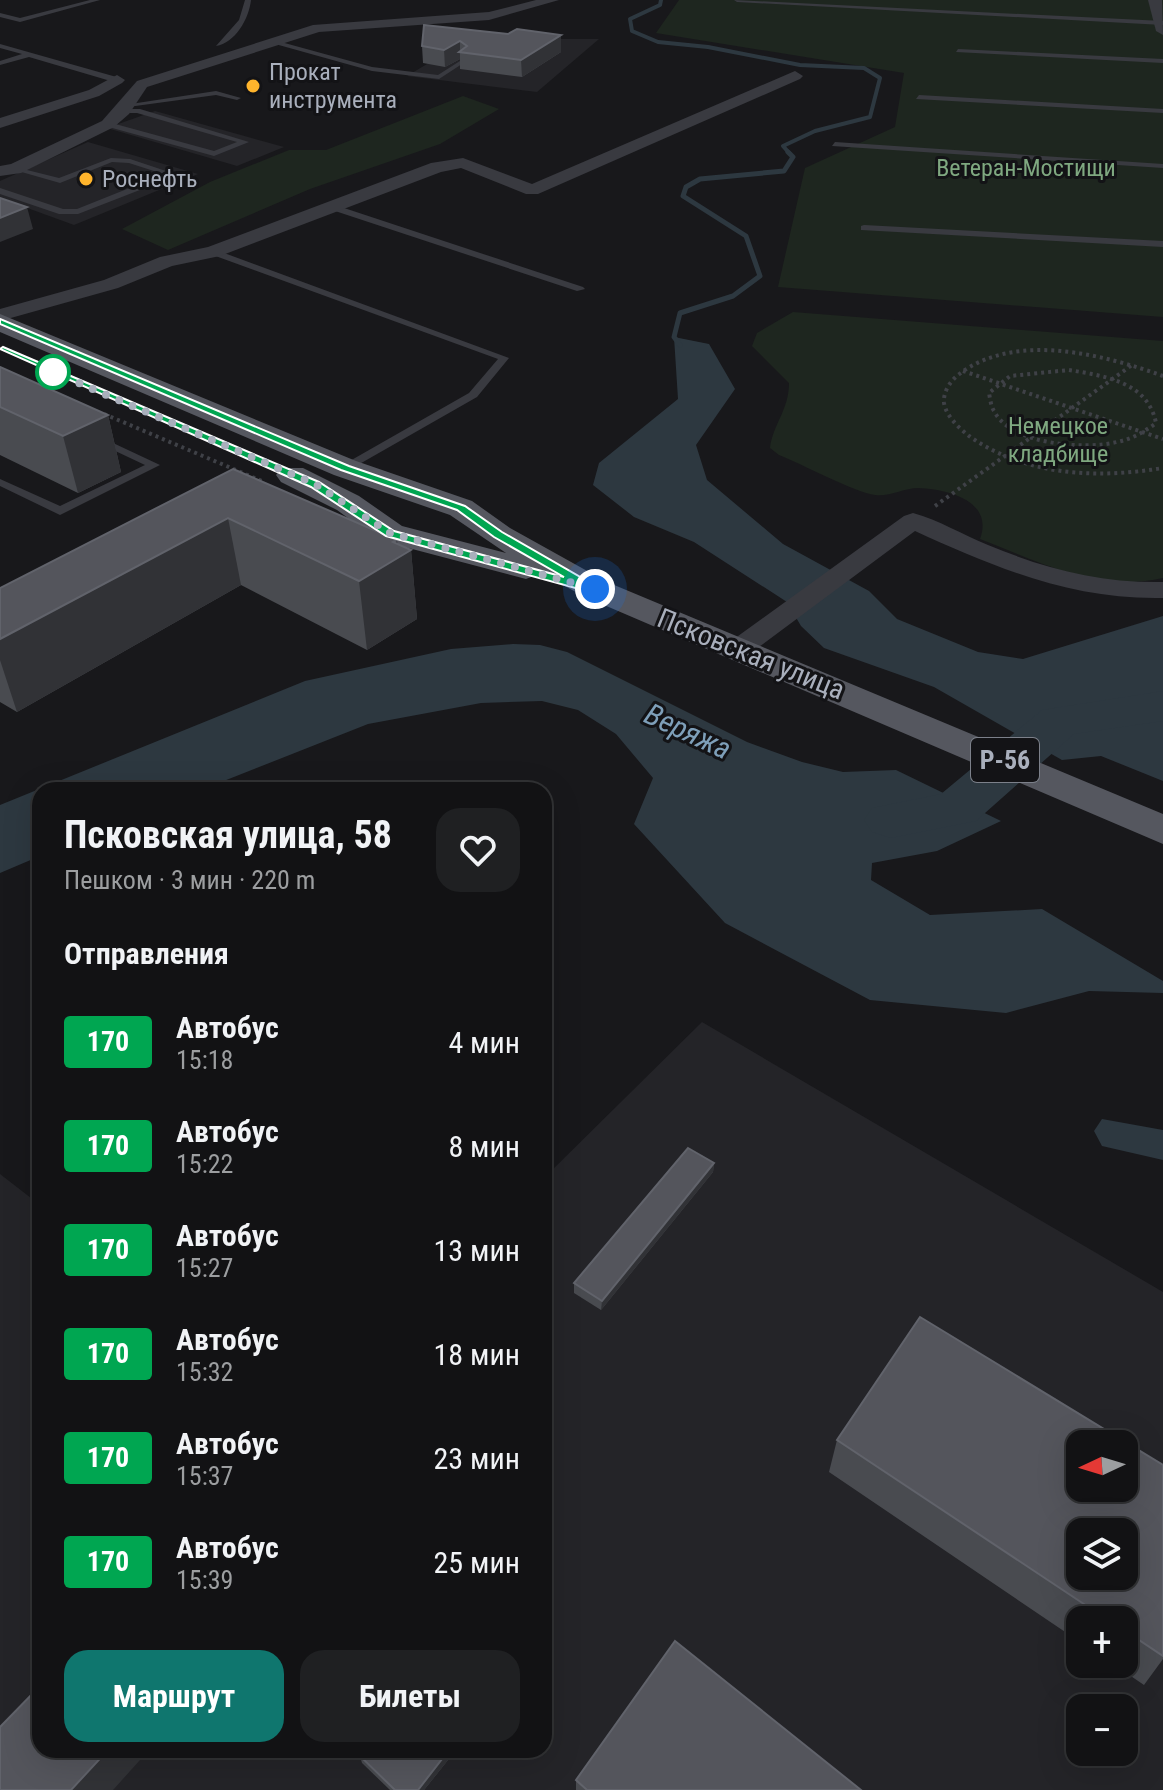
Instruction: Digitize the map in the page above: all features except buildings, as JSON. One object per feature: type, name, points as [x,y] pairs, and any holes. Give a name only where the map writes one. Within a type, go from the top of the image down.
[{"type":"main road","name":"Псковская улица","points":[[0,322],[345,468],[461,508],[498,535],[595,589],[737,650]]},
{"type":"main road","name":"Псковская улица","points":[[0,349],[307,491],[390,533],[595,589]]},
{"type":"main road","points":[[390,533],[418,535],[444,527],[453,514],[437,498]]},
{"type":"main road","name":"Р-56","points":[[737,650],[1094,809],[1163,846]]},
{"type":"main road","name":"Р-56","points":[[1094,809],[1163,830]]},
{"type":"street","points":[[7,170],[108,124],[142,84],[270,41],[318,28],[489,16],[552,0]]},
{"type":"street","points":[[1155,0],[1162,26]]},
{"type":"street","points":[[0,315],[111,284],[167,261],[213,252],[437,167],[463,163],[532,190],[795,76]]},
{"type":"street","points":[[0,123],[94,93],[117,80]]},
{"type":"street","points":[[737,650],[913,521],[1062,583],[1097,591],[1163,590]]},
{"type":"lane","points":[[53,0],[75,6]]},
{"type":"lane","points":[[0,15],[20,20],[97,0]]},
{"type":"lane","points":[[218,45],[234,33],[248,12],[248,0]]},
{"type":"lane","points":[[737,0],[1162,26]]},
{"type":"lane","points":[[270,41],[372,69],[439,77],[462,62]]},
{"type":"lane","points":[[0,46],[117,80]]},
{"type":"lane","points":[[958,51],[1163,61]]},
{"type":"lane","points":[[0,63],[29,55]]},
{"type":"lane","points":[[123,108],[216,93],[237,98]]},
{"type":"lane","points":[[919,97],[1163,111]]},
{"type":"lane","points":[[108,124],[214,154],[245,142],[123,108]]},
{"type":"lane","points":[[835,144],[1163,166]]},
{"type":"lane","points":[[0,191],[62,212],[78,211],[160,179],[165,172],[130,161],[111,160],[60,181],[7,170]]},
{"type":"lane","points":[[329,206],[580,289]]},
{"type":"lane","points":[[864,228],[1163,244]]},
{"type":"lane","points":[[213,252],[504,358],[473,395],[345,468]]},
{"type":"lane","points":[[0,482],[60,511],[154,465],[84,433]]},
{"type":"path","points":[[1163,376],[1133,364],[1056,352],[1008,356],[962,371],[947,386],[944,403],[953,422],[974,440],[1006,456],[1048,468],[1094,474],[1138,473],[1163,468]]},
{"type":"path","points":[[913,521],[1133,364]]},
{"type":"path","points":[[1048,370],[1112,379],[1148,399],[1156,411],[1156,423],[1148,433],[1132,441],[1084,447],[1032,437],[995,416],[988,404],[989,393],[997,383],[1019,374],[1048,370]]},
{"type":"path","points":[[962,371],[1163,439]]},
{"type":"shaded area","points":[[469,39],[599,39],[537,92],[407,76]]},
{"type":"shaded area","points":[[155,111],[284,147],[237,166],[107,128]]},
{"type":"shaded area","points":[[88,142],[198,174],[74,225],[0,198],[0,181]]},
{"type":"shaded area","points":[[702,1022],[1163,1292],[1163,1790],[0,1790],[0,1174],[32,1199],[32,1758],[552,1758],[552,1170]]},
{"type":"green space","name":"Ветеран-Мостищи","points":[[679,0],[1163,0],[1163,317],[778,287],[805,168],[895,127],[904,73],[656,33]]},
{"type":"green space","points":[[463,96],[499,109],[440,144],[310,189],[168,250],[122,229],[210,182],[289,150],[326,150]]},
{"type":"green space","name":"Немецкое кладбище","points":[[793,312],[1163,341],[1163,578],[1139,582],[1115,581],[1069,573],[980,539],[983,526],[980,515],[974,506],[954,495],[918,488],[891,494],[866,493],[779,455],[770,448],[789,383],[752,346],[757,333]]},
{"type":"water","points":[[674,337],[709,344],[735,389],[696,445],[707,480],[783,544],[869,591],[897,619],[978,652],[1023,659],[1163,616],[1163,781],[1101,756],[1062,760],[934,687],[824,648],[801,626],[787,602],[694,542],[634,517],[593,485],[599,463],[678,399]]},
{"type":"water","points":[[513,644],[540,645],[567,652],[747,742],[802,762],[843,772],[896,770],[1001,821],[937,851],[872,863],[871,880],[930,915],[1042,909],[1163,981],[1163,993],[1089,991],[1006,1013],[870,1000],[725,923],[634,824],[653,778],[616,734],[578,710],[542,701],[481,703],[368,724],[221,782],[57,782],[305,681],[451,649]]},
{"type":"water","points":[[32,792],[32,859],[0,873],[0,805]]},
{"type":"water","points":[[1102,1119],[1163,1130],[1163,1160],[1102,1146],[1094,1131]]},
{"type":"waterway","points":[[661,0],[660,5],[630,19],[632,31],[658,42],[708,47],[800,65],[864,68],[880,78],[870,117],[815,131],[783,146],[790,154]]},
{"type":"waterway","points":[[680,345],[674,337],[680,313],[733,296],[760,276],[746,236],[683,196],[686,187],[700,179],[784,171],[793,157],[790,154]]},
{"type":"waterway","name":"Веряжа","points":[[891,820],[957,809],[1059,721],[1163,706]]},
{"type":"bus line","name":"170","points":[[0,322],[345,468],[461,508],[498,535],[595,589],[390,533],[315,484],[0,349]]},
{"type":"place","name":"Прокат инструмента","points":[[253,86]]},
{"type":"place","name":"Роснефть","points":[[86,179]]},
{"type":"route","points":[[53,372],[315,484],[390,533],[595,589]]}]
